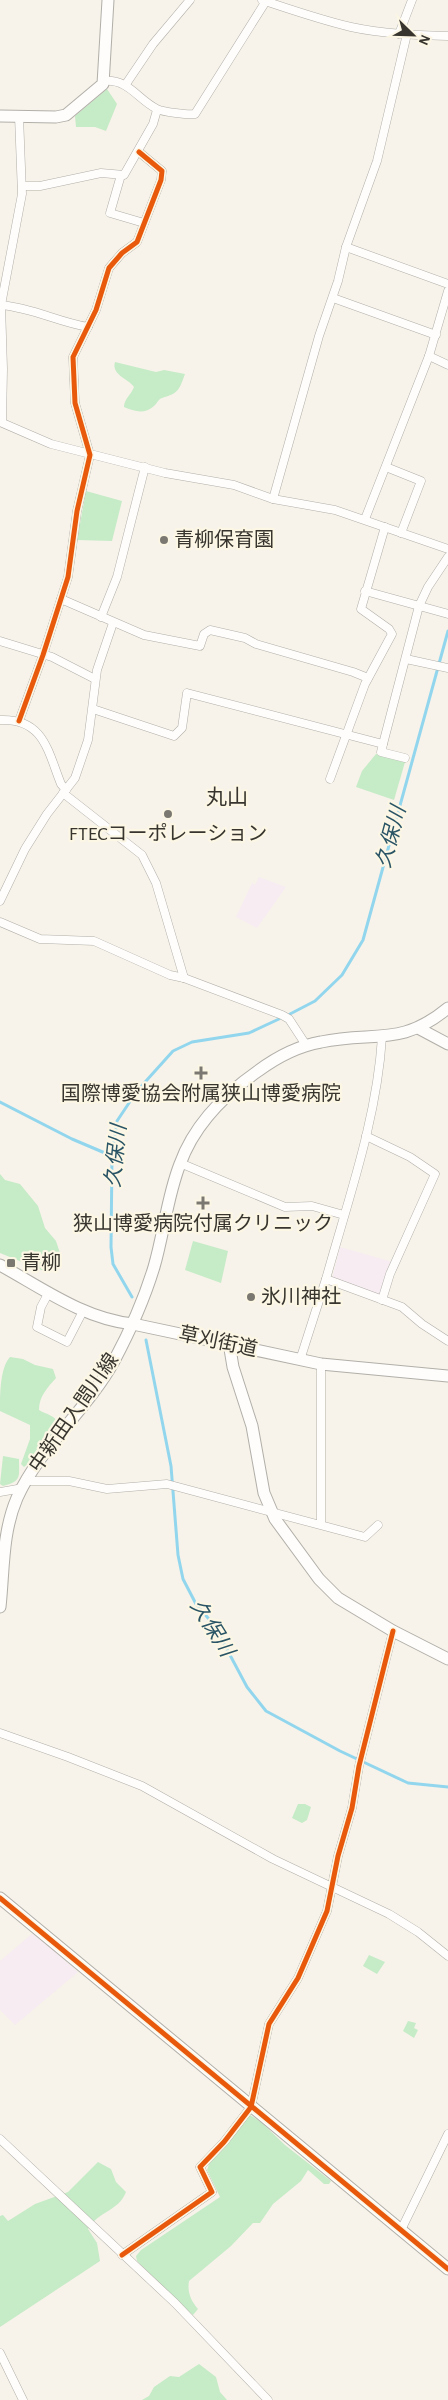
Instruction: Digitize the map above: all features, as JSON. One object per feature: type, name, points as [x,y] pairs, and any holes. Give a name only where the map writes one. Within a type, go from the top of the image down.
[{"type":"street","points":[[0,116],[66,115],[103,84],[108,0]]},
{"type":"street","points":[[126,84],[153,44],[190,0]]},
{"type":"street","points":[[273,499],[346,247],[377,161],[403,34],[412,0]]},
{"type":"street","points":[[104,80],[118,81],[126,84],[157,110],[195,114],[264,1],[352,27],[403,34],[448,36]]},
{"type":"street","points":[[22,186],[40,186],[101,173],[121,175],[126,173],[154,124],[157,110]]},
{"type":"street","points":[[19,116],[22,186],[1,305],[3,369],[1,422],[50,444],[90,455],[234,486],[273,499],[335,510],[448,549]]},
{"type":"street","points":[[18,721],[43,655],[72,559],[77,511],[90,455],[75,403],[72,362],[88,327],[109,268],[122,253],[137,242],[161,180],[162,171],[139,152]]},
{"type":"street","points":[[121,175],[110,213],[144,223]]},
{"type":"street","points":[[346,247],[448,284]]},
{"type":"street","points":[[365,519],[429,356],[448,292]]},
{"type":"street","points":[[332,298],[436,335]]},
{"type":"street","points":[[1,305],[34,310],[70,324],[88,327]]},
{"type":"street","points":[[429,356],[448,365]]},
{"type":"street","points":[[101,617],[117,577],[145,467]]},
{"type":"street","points":[[386,468],[421,481],[401,533]]},
{"type":"street","points":[[330,779],[368,678],[392,634],[389,629],[361,609],[385,527]]},
{"type":"street","points":[[405,758],[381,752],[382,744],[420,606],[428,587],[448,558]]},
{"type":"street","points":[[365,591],[447,613]]},
{"type":"street","points":[[61,598],[144,635],[200,646],[204,634],[210,630],[226,633],[368,678]]},
{"type":"street","points":[[0,901],[24,849],[75,778],[86,747],[94,709],[95,679],[114,623]]},
{"type":"street","points":[[0,642],[43,655],[95,679]]},
{"type":"street","points":[[406,659],[445,668]]},
{"type":"street","points":[[94,709],[174,736],[182,728],[187,693],[382,744]]},
{"type":"street","points":[[0,720],[18,721],[44,738],[64,792],[142,855],[156,884],[184,978]]},
{"type":"street","points":[[0,922],[40,939],[94,941],[170,975],[184,978],[282,1015],[289,1019],[306,1045]]},
{"type":"street","name":"中新田入間川線","points":[[0,1607],[6,1531],[24,1484],[99,1385],[133,1324],[154,1267],[180,1163],[198,1128],[214,1109],[257,1071],[288,1053],[306,1045],[344,1038],[382,1037],[402,1034],[418,1028],[448,1008]]},
{"type":"street","points":[[418,1028],[448,1044]]},
{"type":"street","points":[[300,1360],[326,1279],[366,1136],[380,1072],[382,1037]]},
{"type":"street","points":[[366,1136],[410,1157],[435,1174],[390,1274],[382,1300]]},
{"type":"street","points":[[180,1163],[285,1206],[312,1206],[344,1215]]},
{"type":"street","name":"草刈街道","points":[[0,1265],[84,1311],[109,1321],[133,1324],[321,1364],[448,1376]]},
{"type":"street","points":[[326,1279],[402,1307],[422,1324],[448,1341]]},
{"type":"street","points":[[49,1292],[42,1307],[37,1327],[67,1342],[84,1311]]},
{"type":"street","points":[[229,1344],[232,1367],[250,1418],[264,1493],[271,1512],[314,1572],[338,1598],[393,1631],[448,1659]]},
{"type":"street","points":[[321,1364],[321,1524]]},
{"type":"street","points":[[0,1492],[24,1484],[69,1481],[107,1489],[167,1484],[203,1496],[321,1524],[365,1537],[378,1525]]},
{"type":"street","points":[[122,2255],[212,2192],[200,2166],[224,2142],[251,2107],[269,2024],[298,1978],[327,1912],[338,1856],[352,1808],[359,1766],[393,1631]]},
{"type":"street","points":[[0,1733],[68,1756],[142,1786],[240,1842],[389,1914],[418,1932],[448,1956]]},
{"type":"street","points":[[0,1898],[448,2269]]},
{"type":"street","points":[[401,2230],[448,2134]]},
{"type":"street","points":[[0,2139],[175,2303],[268,2400]]},
{"type":"street","points":[[0,2353],[23,2400]]},
{"type":"shaded area","points":[[259,877],[286,887],[257,928],[236,917],[252,883],[255,885]]},
{"type":"shaded area","points":[[340,1247],[393,1262],[379,1297],[332,1279]]},
{"type":"shaded area","points":[[33,1933],[78,1972],[15,2025],[0,2010],[0,1961]]},
{"type":"green space","points":[[107,89],[117,104],[106,131],[95,127],[76,127],[75,116]]},
{"type":"green space","points":[[115,362],[156,372],[164,370],[185,374],[180,387],[175,392],[159,400],[146,411],[135,411],[124,407],[134,387],[118,374],[114,366]]},
{"type":"green space","points":[[86,491],[122,501],[112,541],[77,540]]},
{"type":"green space","points":[[376,754],[405,762],[394,800],[356,787],[362,771]]},
{"type":"green space","points":[[0,1174],[5,1180],[20,1184],[38,1206],[45,1228],[56,1241],[62,1259],[61,1263],[49,1265],[44,1271],[0,1253]]},
{"type":"green space","points":[[193,1241],[228,1251],[221,1283],[185,1270]]},
{"type":"green space","points":[[10,1357],[23,1359],[35,1365],[53,1369],[56,1378],[42,1396],[39,1410],[53,1417],[59,1425],[34,1459],[24,1467],[21,1464],[30,1439],[30,1425],[0,1411],[2,1374]]},
{"type":"green space","points":[[3,1456],[19,1459],[19,1470],[18,1477],[14,1482],[3,1486],[0,1484]]},
{"type":"green space","points":[[298,1804],[305,1804],[311,1807],[307,1820],[302,1823],[292,1818]]},
{"type":"green space","points":[[369,1955],[385,1962],[377,1974],[363,1966]]},
{"type":"green space","points":[[408,2021],[416,2023],[414,2028],[418,2030],[414,2038],[403,2031]]},
{"type":"green space","points":[[250,2115],[261,2122],[285,2145],[331,2181],[329,2184],[324,2184],[308,2170],[301,2181],[273,2204],[260,2223],[253,2223],[231,2246],[189,2281],[190,2296],[198,2309],[193,2315],[176,2301],[137,2261],[136,2256],[141,2250],[220,2197],[207,2170],[209,2164]]},
{"type":"green space","points":[[98,2162],[111,2169],[116,2182],[126,2192],[113,2208],[92,2223],[88,2229],[97,2243],[100,2261],[0,2327],[0,2216],[3,2215],[8,2221],[35,2204],[68,2192]]},
{"type":"green space","points":[[199,2364],[216,2377],[220,2392],[227,2400],[142,2400],[149,2396],[154,2387],[170,2376],[179,2377]]},
{"type":"waterway","name":"久保川","points":[[290,1014],[315,1001],[342,975],[363,940],[448,631]]},
{"type":"waterway","name":"久保川","points":[[132,1297],[113,1264],[111,1247],[112,1156],[117,1121],[137,1091],[173,1051],[192,1042],[249,1033],[279,1019]]},
{"type":"waterway","points":[[0,1102],[72,1139],[112,1156]]},
{"type":"waterway","name":"久保川","points":[[146,1340],[171,1466],[178,1555],[183,1579],[196,1604],[214,1625],[247,1687],[266,1711],[340,1751],[408,1783],[448,1787]]},
{"type":"cycle path","points":[[19,721],[68,577],[77,511],[90,455],[75,403],[73,357],[96,310],[109,268],[122,253],[137,242],[161,180],[162,171],[139,152]]},
{"type":"cycle path","points":[[122,2255],[212,2192],[200,2167],[224,2142],[251,2107],[269,2024],[298,1978],[327,1911],[338,1856],[352,1808],[359,1766],[393,1631]]},
{"type":"cycle path","points":[[0,1898],[448,2269]]},
{"type":"place","name":"青柳保育園","points":[[164,540]]},
{"type":"place","name":"FTECコーポレーション","points":[[168,814]]},
{"type":"place","name":"国際博愛協会附属狭山博愛病院","points":[[201,1073]]},
{"type":"place","name":"狭山博愛病院付属クリニック","points":[[203,1203]]},
{"type":"place","name":"青柳","points":[[11,1263]]},
{"type":"place","name":"氷川神社","points":[[251,1297]]},
{"type":"district","name":"丸山","points":[[227,797]]}]
